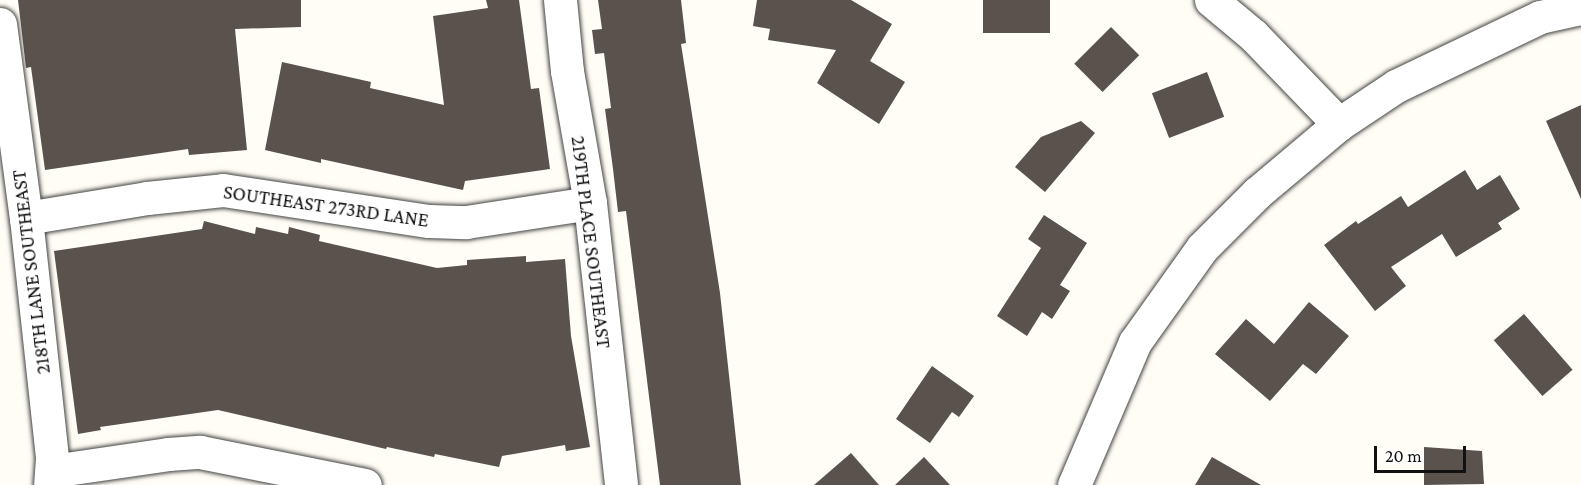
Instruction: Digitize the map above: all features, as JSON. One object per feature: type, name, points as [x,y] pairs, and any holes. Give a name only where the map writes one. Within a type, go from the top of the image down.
[{"type":"street","name":"219TH PLACE SOUTHEAST","points":[[560,0],[567,71],[590,203],[611,484]]},
{"type":"street","points":[[1210,0],[1253,35],[1339,124]]},
{"type":"street","points":[[1074,485],[1135,342],[1202,248],[1257,193],[1339,124],[1396,86],[1540,17],[1581,8]]},
{"type":"street","name":"218TH LANE SOUTHEAST","points":[[0,24],[26,218],[51,478]]},
{"type":"street","name":"SOUTHEAST 273RD LANE","points":[[26,218],[147,198],[222,190],[429,221],[466,222],[590,203]]},
{"type":"street","points":[[51,478],[168,454],[200,452],[365,485]]},
{"type":"building","points":[[18,0],[301,0],[301,27],[235,29],[247,150],[189,155],[188,149],[45,170],[31,67],[26,68]]},
{"type":"building","points":[[486,0],[519,0],[531,89],[539,88],[550,169],[465,181],[463,190],[321,159],[321,163],[265,150],[282,62],[371,82],[370,88],[444,105],[433,16],[488,8]]},
{"type":"building","points":[[598,0],[681,0],[686,43],[681,44],[720,293],[741,485],[660,485],[626,211],[618,212],[605,109],[611,108],[604,53],[595,54],[592,30],[602,29]]},
{"type":"building","points":[[757,0],[851,0],[892,24],[870,61],[905,82],[879,124],[817,83],[836,50],[768,40],[770,29],[753,26]]},
{"type":"building","points":[[983,0],[1050,0],[1050,33],[983,33]]},
{"type":"building","points":[[1111,27],[1139,55],[1103,92],[1074,64]]},
{"type":"building","points":[[1207,72],[1224,117],[1169,138],[1152,93]]},
{"type":"building","points":[[1581,105],[1581,199],[1546,121]]},
{"type":"building","points":[[1081,121],[1095,133],[1045,192],[1015,167],[1041,137]]},
{"type":"building","points":[[1465,170],[1477,190],[1500,175],[1520,209],[1498,223],[1502,229],[1456,257],[1442,234],[1391,267],[1406,286],[1375,311],[1324,245],[1356,221],[1358,224],[1401,196],[1408,207]]},
{"type":"building","points":[[1044,215],[1087,243],[1060,285],[1070,291],[1052,319],[1042,312],[1027,336],[997,316],[1041,248],[1028,239]]},
{"type":"building","points":[[204,221],[255,234],[256,227],[288,234],[289,227],[320,235],[319,241],[437,268],[467,265],[467,260],[526,256],[526,262],[565,259],[571,336],[590,447],[566,451],[565,445],[502,456],[499,467],[435,454],[434,457],[387,447],[386,449],[218,410],[100,427],[101,430],[78,434],[54,251],[202,229]]},
{"type":"building","points":[[1309,302],[1349,336],[1316,374],[1303,364],[1270,401],[1215,354],[1246,319],[1274,344]]},
{"type":"building","points":[[1524,314],[1573,370],[1542,396],[1494,340]]},
{"type":"building","points":[[932,366],[974,396],[959,417],[952,412],[930,443],[896,419]]},
{"type":"building","points":[[1424,447],[1482,451],[1484,484],[1424,485]]},
{"type":"building","points":[[851,453],[879,485],[814,485]]},
{"type":"building","points":[[924,457],[950,485],[895,485]]},
{"type":"building","points":[[1212,457],[1261,485],[1195,485]]}]
